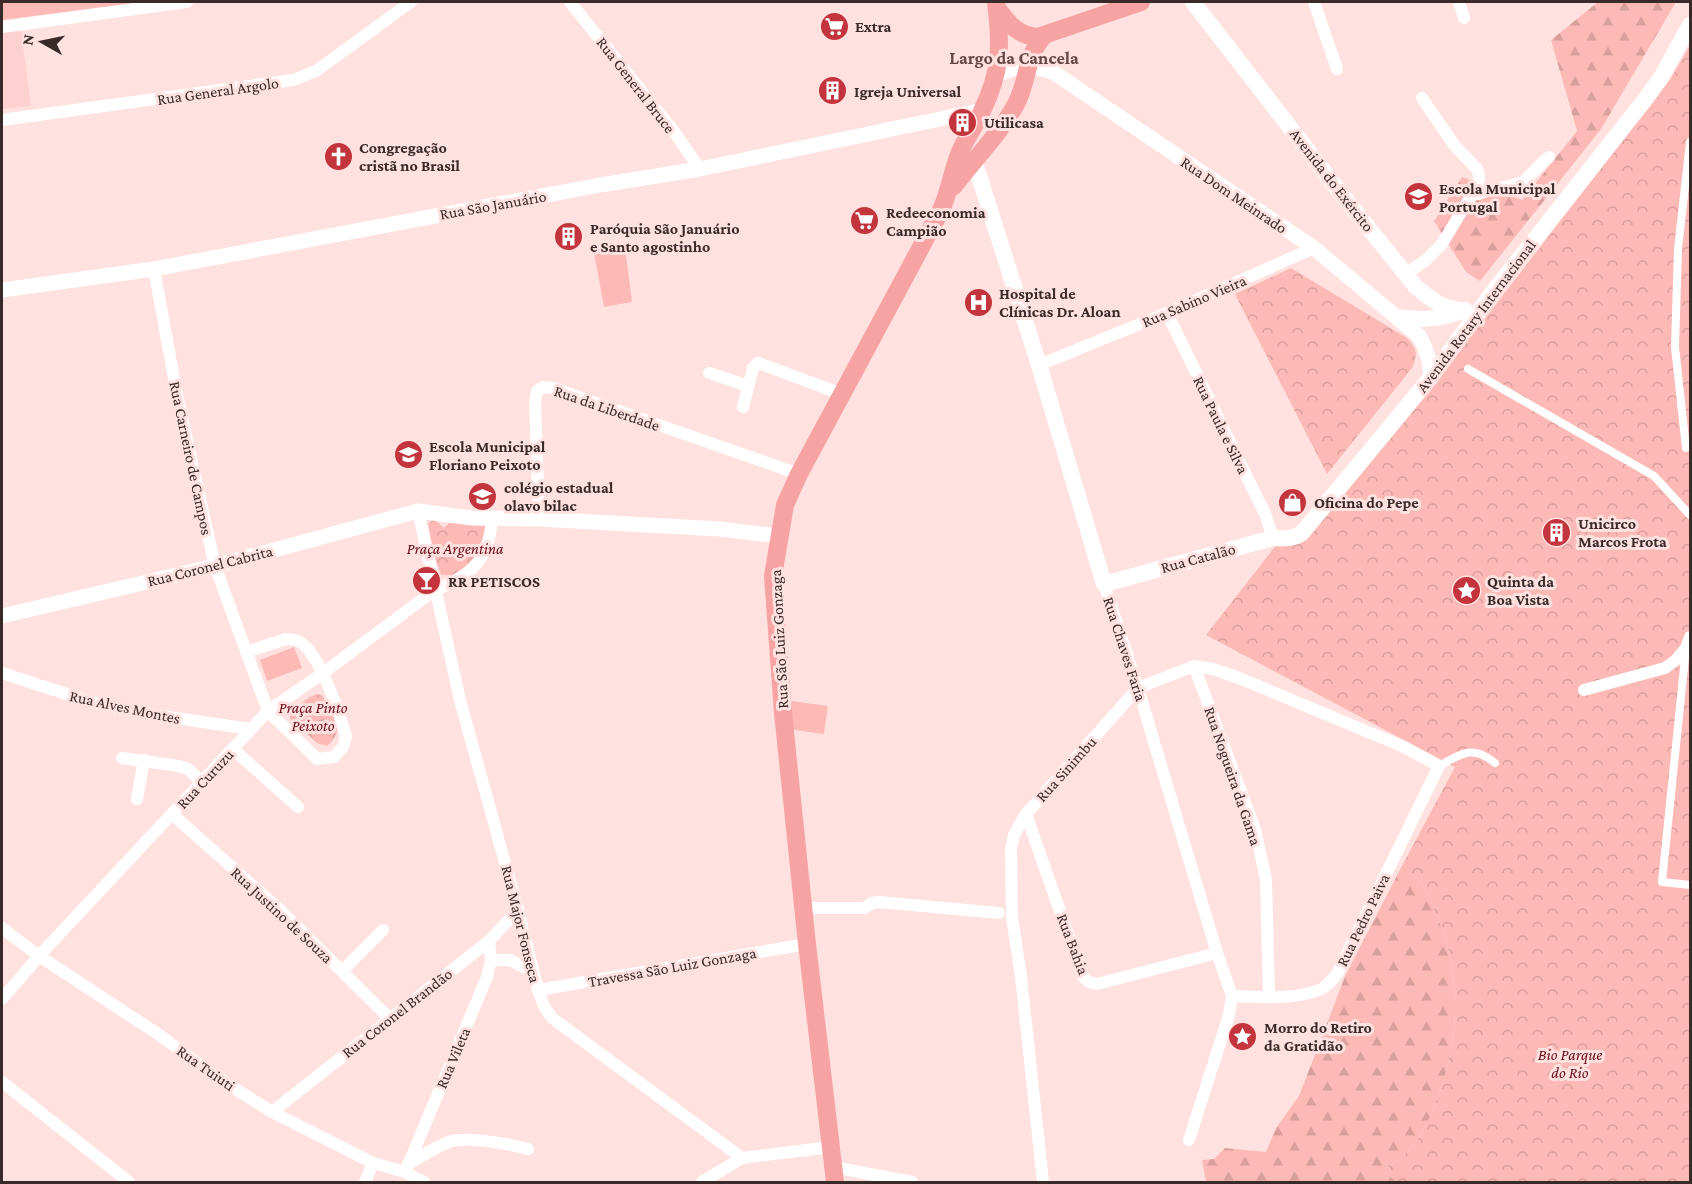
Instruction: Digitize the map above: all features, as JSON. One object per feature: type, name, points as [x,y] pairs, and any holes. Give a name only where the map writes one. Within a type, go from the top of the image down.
[{"type":"main road","points":[[997,5],[1014,29],[1032,36],[1044,36],[1141,2]]},
{"type":"main road","name":"Avenida do Exército","points":[[1193,2],[1416,287],[1443,306],[1463,311]]},
{"type":"main road","name":"Rua São Luiz Gonzaga","points":[[834,1175],[803,908],[772,576],[785,505],[799,474],[948,195],[959,152],[983,110],[997,75],[1000,43],[997,5]]},
{"type":"main road","name":"Avenida Rotary Internacional","points":[[1292,538],[1302,533],[1325,507],[1431,377],[1493,292],[1644,101],[1660,79],[1690,25]]},
{"type":"main road","points":[[948,195],[1012,111],[1023,88],[1028,65],[1037,43],[1044,36]]},
{"type":"main road","points":[[974,160],[983,110]]},
{"type":"main road","name":"Rua Chaves Faria","points":[[974,160],[1039,364],[1104,584]]},
{"type":"main road","points":[[1397,317],[1419,321],[1442,318],[1479,303],[1493,292]]},
{"type":"main road","name":"Rua Catalão","points":[[1104,584],[1273,537],[1292,538]]},
{"type":"street","points":[[2,27],[186,2]]},
{"type":"street","name":"Rua General Argolo","points":[[2,120],[293,80],[316,71],[411,2]]},
{"type":"street","name":"Rua General Bruce","points":[[570,2],[672,129],[700,169]]},
{"type":"street","points":[[1314,2],[1337,69]]},
{"type":"street","points":[[1459,2],[1464,18]]},
{"type":"street","points":[[997,75],[1015,66],[1028,65]]},
{"type":"street","name":"Rua Dom Meinrado","points":[[1028,65],[1053,72],[1314,248],[1419,336],[1426,348],[1431,377]]},
{"type":"street","points":[[1422,98],[1454,145],[1477,169],[1479,194]]},
{"type":"street","name":"Rua São Januário","points":[[2,290],[154,269],[600,185],[700,169],[983,110]]},
{"type":"street","points":[[1686,448],[1675,347],[1678,249],[1690,142]]},
{"type":"street","points":[[1406,274],[1426,260],[1442,244],[1469,199],[1523,182],[1549,157]]},
{"type":"street","name":"Rua Sabino Vieira","points":[[1039,364],[1167,313],[1314,248]]},
{"type":"street","name":"Rua Carneiro de Campos","points":[[154,269],[177,394],[215,566],[268,711]]},
{"type":"street","name":"Rua Paula e Silva","points":[[1167,313],[1266,516],[1273,537]]},
{"type":"street","points":[[742,407],[753,368],[758,363],[842,394]]},
{"type":"street","points":[[1468,369],[1654,476],[1690,515]]},
{"type":"street","points":[[709,373],[748,386]]},
{"type":"street","name":"Rua da Liberdade","points":[[539,519],[535,400],[537,391],[543,387],[553,388],[799,474]]},
{"type":"street","points":[[418,512],[492,519],[539,519],[720,529],[778,537]]},
{"type":"street","name":"Rua Coronel Cabrita","points":[[2,616],[215,566],[418,512]]},
{"type":"street","name":"Rua Major Fonseca","points":[[418,512],[460,700],[518,910],[537,990],[544,1006],[552,1018],[742,1158]]},
{"type":"street","points":[[435,590],[461,578],[480,561],[491,539],[492,519]]},
{"type":"street","name":"Rua Chaves Faria","points":[[1104,584],[1232,996]]},
{"type":"street","name":"Rua Curuzu","points":[[2,999],[39,956],[268,711],[435,590]]},
{"type":"street","points":[[246,652],[286,639],[293,639],[304,645],[323,673],[346,736],[343,747],[334,757],[317,759],[268,711]]},
{"type":"street","points":[[1584,690],[1665,668],[1676,660],[1688,642]]},
{"type":"street","points":[[1688,642],[1662,882],[1690,885]]},
{"type":"street","points":[[1194,666],[1213,669],[1239,678],[1404,747],[1439,766],[1460,754],[1473,753],[1484,753],[1495,763]]},
{"type":"street","name":"Rua Sinimbu","points":[[1043,1182],[1021,977],[1012,917],[1011,849],[1014,835],[1026,814],[1138,688],[1194,666]]},
{"type":"street","name":"Rua Nogueira da Gama","points":[[1194,666],[1255,829],[1266,880],[1269,996]]},
{"type":"street","name":"Rua Alves Montes","points":[[2,673],[93,703],[154,715],[251,729]]},
{"type":"street","points":[[232,749],[298,807]]},
{"type":"street","points":[[122,758],[179,766],[188,769],[202,782]]},
{"type":"street","points":[[136,799],[144,760]]},
{"type":"street","name":"Rua Pedro Paiva","points":[[1232,996],[1291,996],[1320,990],[1329,984],[1337,974],[1439,766]]},
{"type":"street","name":"Rua Justino de Souza","points":[[172,814],[279,909],[389,1018]]},
{"type":"street","name":"Rua Bahia","points":[[1026,814],[1083,977],[1089,982],[1097,984],[1217,953]]},
{"type":"street","points":[[803,908],[865,908],[872,903],[879,902],[999,913]]},
{"type":"street","name":"Rua Coronel Brandão","points":[[272,1112],[489,941],[518,910]]},
{"type":"street","name":"Rua Tuiuti","points":[[2,928],[39,956],[158,1034],[218,1078],[272,1112],[373,1163],[406,1168],[424,1182]]},
{"type":"street","points":[[342,971],[383,930]]},
{"type":"street","name":"Rua Vileta","points":[[406,1168],[487,977],[490,960],[489,941]]},
{"type":"street","name":"Travessa São Luiz Gonzaga","points":[[537,990],[807,944]]},
{"type":"street","points":[[490,960],[510,960],[533,972]]},
{"type":"street","points":[[1189,1140],[1229,1015],[1232,996]]},
{"type":"street","points":[[2,1082],[129,1182]]},
{"type":"street","points":[[406,1168],[457,1140],[528,1149]]},
{"type":"street","points":[[702,1182],[742,1158],[831,1147]]},
{"type":"street","points":[[365,1182],[373,1163]]},
{"type":"street","points":[[834,1175],[912,1182]]},
{"type":"shaded area","points":[[21,30],[31,106],[2,109],[2,33]]},
{"type":"green space","points":[[2,2],[141,2],[2,20]]},
{"type":"green space","points":[[1598,2],[1676,2],[1601,129],[1480,281],[1466,272],[1434,221],[1462,177],[1522,200],[1577,131],[1551,40]]},
{"type":"green space","name":"Quinta da Boa Vista","points":[[1690,45],[1690,1182],[1398,1182],[1385,1173],[1385,1168],[1409,1150],[1422,1132],[1432,1112],[1450,1058],[1455,1009],[1451,960],[1445,937],[1425,888],[1403,864],[1455,767],[1206,635],[1277,544],[1298,540],[1476,330],[1671,78]]},
{"type":"green space","points":[[625,247],[632,302],[604,307],[594,253]]},
{"type":"green space","points":[[1291,268],[1407,338],[1416,352],[1412,368],[1327,474],[1235,294]]},
{"type":"green space","name":"Praça Argentina","points":[[434,519],[444,528],[452,520],[482,523],[487,527],[478,555],[456,576],[441,575],[428,523]]},
{"type":"green space","points":[[294,647],[302,668],[267,681],[260,660]]},
{"type":"green space","name":"Praça Pinto Peixoto","points":[[316,694],[322,695],[336,721],[336,734],[327,746],[317,743],[290,719],[290,712]]},
{"type":"green space","points":[[792,701],[828,706],[824,734],[788,729]]},
{"type":"green space","points":[[1403,864],[1425,888],[1445,937],[1451,960],[1455,1009],[1450,1058],[1432,1112],[1422,1132],[1409,1150],[1385,1168],[1385,1173],[1398,1182],[1206,1182],[1202,1160],[1214,1159],[1225,1148],[1266,1152],[1276,1128],[1299,1096],[1346,974]]},
{"type":"place","name":"Extra","points":[[834,26]]},
{"type":"place","name":"Igreja Universal","points":[[833,91]]},
{"type":"place","name":"Utilicasa","points":[[963,122]]},
{"type":"place","name":"Congregação cristã no Brasil","points":[[338,156]]},
{"type":"place","name":"Escola Municipal Portugal","points":[[1418,197]]},
{"type":"place","name":"Redeeconomia Campião","points":[[865,221]]},
{"type":"place","name":"Paróquia São Januário e Santo agostinho","points":[[569,237]]},
{"type":"place","name":"Hospital de Clínicas Dr. Aloan","points":[[978,302]]},
{"type":"place","name":"Escola Municipal Floriano Peixoto","points":[[408,455]]},
{"type":"place","name":"colégio estadual olavo bilac","points":[[483,496]]},
{"type":"place","name":"Oficina do Pepe","points":[[1293,502]]},
{"type":"place","name":"Unicirco Marcos Frota","points":[[1557,532]]},
{"type":"place","name":"RR PETISCOS","points":[[427,581]]},
{"type":"place","name":"Quinta da Boa Vista","points":[[1466,590]]},
{"type":"place","name":"Morro do Retiro da Gratidão","points":[[1243,1036]]},
{"type":"district","name":"Largo da Cancela","points":[[1014,58]]},
{"type":"park label","name":"Bio Parque do Rio","points":[[1570,1063]]}]
